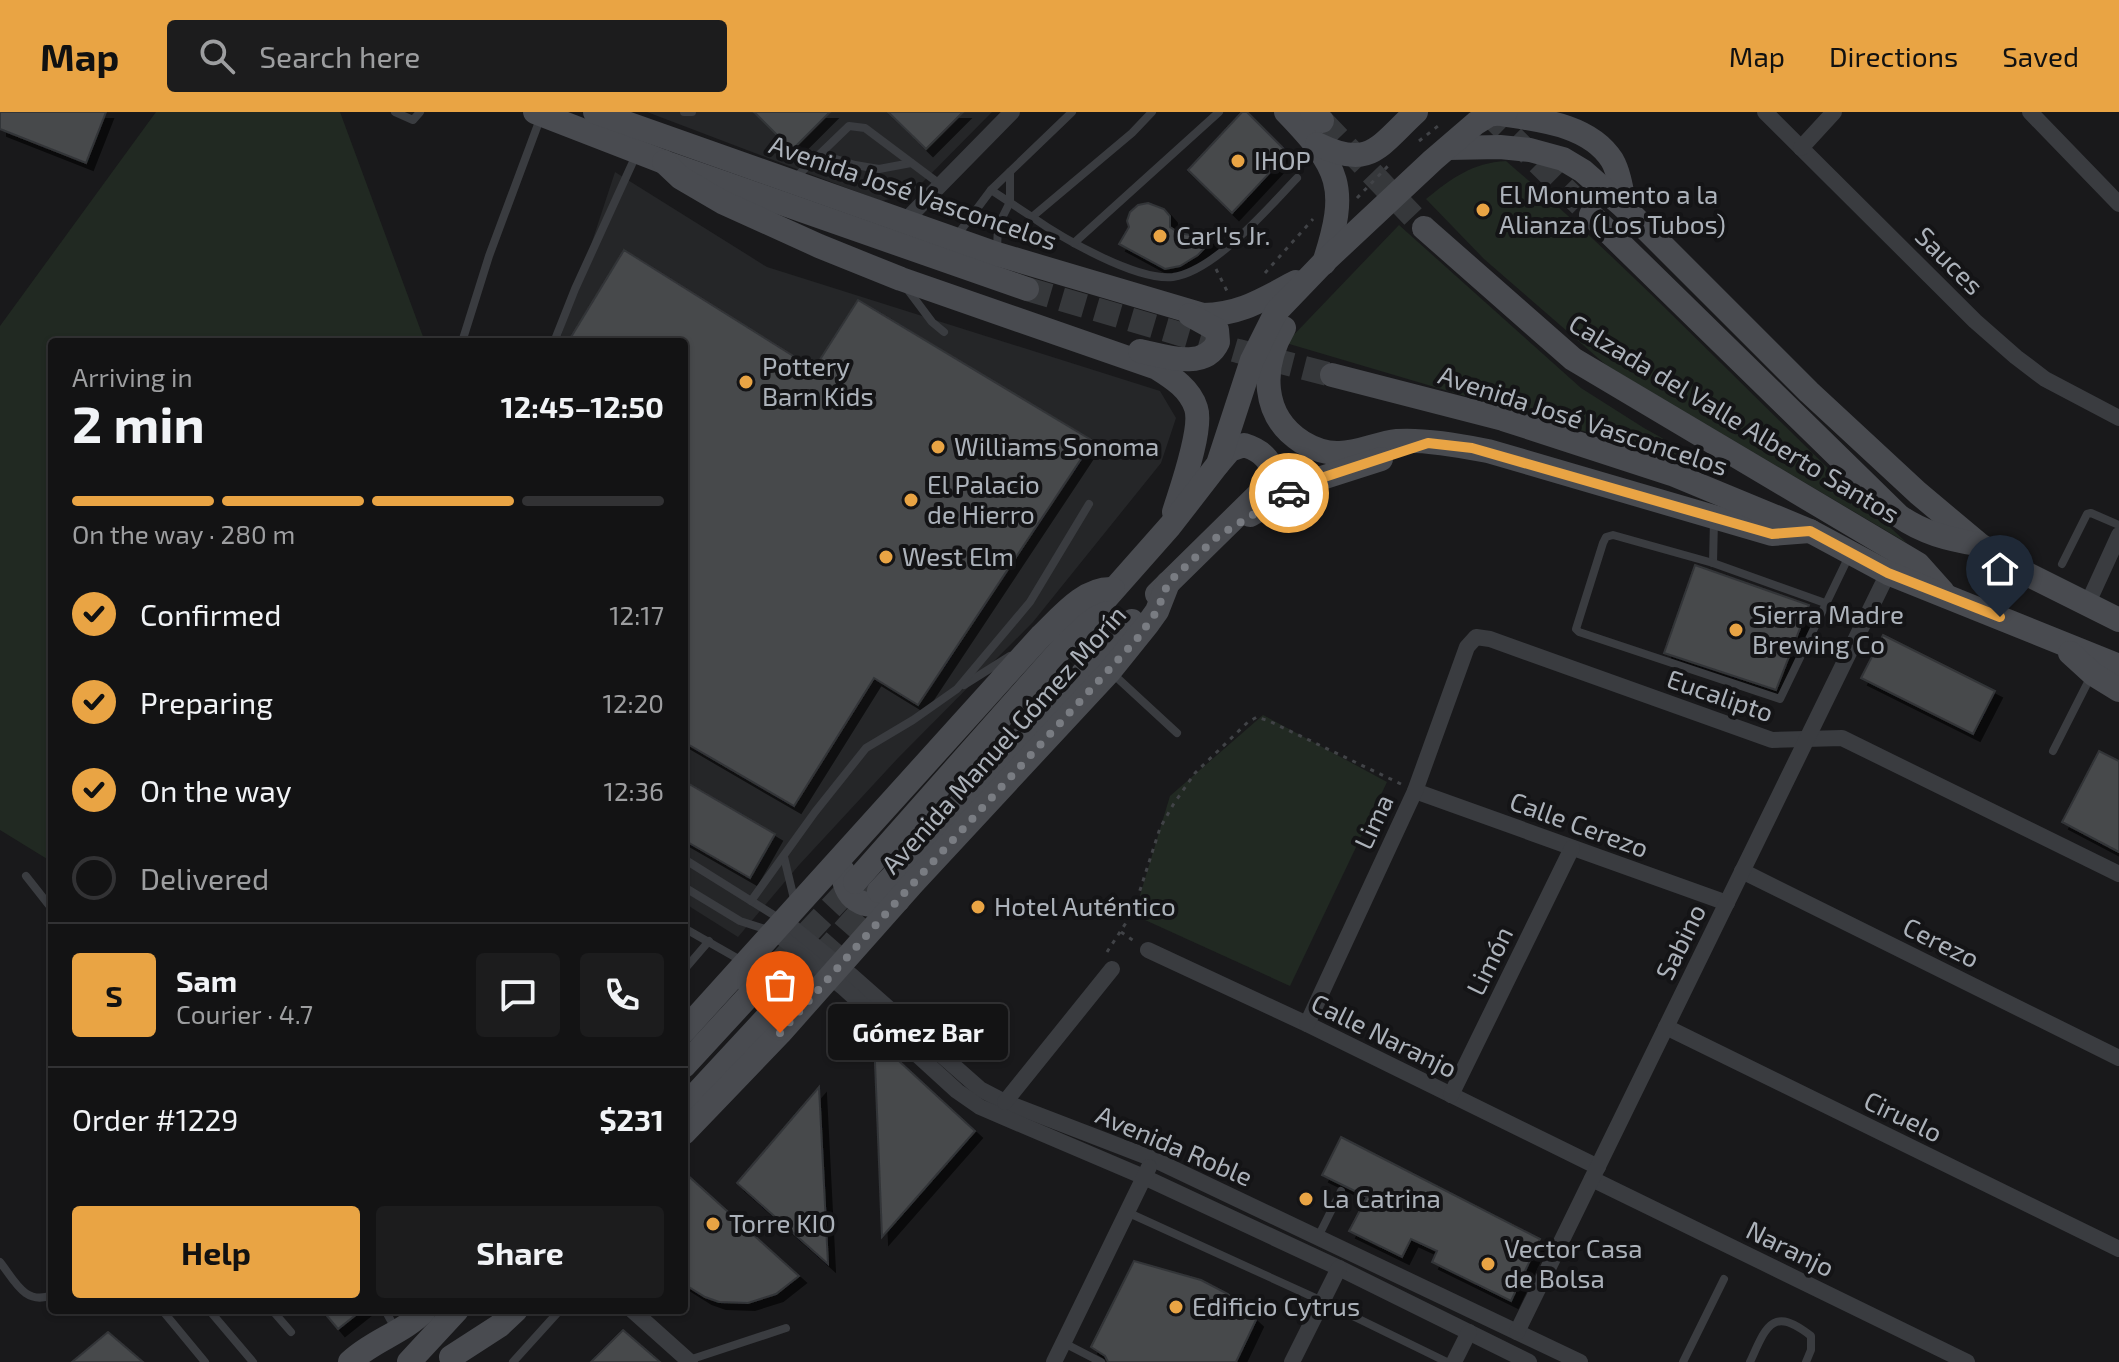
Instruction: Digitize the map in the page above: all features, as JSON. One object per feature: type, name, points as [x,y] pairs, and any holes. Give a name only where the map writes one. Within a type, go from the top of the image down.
[{"type":"main road","points":[[1286,112],[1317,126],[1340,155],[1361,156],[1416,112]]},
{"type":"main road","name":"Avenida José Vasconcelos","points":[[539,113],[664,162],[1027,289]]},
{"type":"main road","points":[[1503,113],[1552,122],[1593,142],[1612,160],[1625,208]]},
{"type":"main road","name":"Avenida Manuel Gómez Morín","points":[[855,882],[1170,526],[1218,464],[1252,360],[1276,312],[1318,267],[1476,123],[1489,115],[1503,113]]},
{"type":"main road","name":"Avenida José Vasconcelos","points":[[608,114],[997,254],[1170,306]]},
{"type":"main road","points":[[1317,126],[1338,191],[1337,209],[1318,267],[1272,353],[1267,382],[1277,417],[1293,436],[1306,445],[1335,453],[1396,441],[1447,444],[1488,451],[1772,534],[1810,531]]},
{"type":"main road","points":[[1448,148],[1500,147],[1554,156],[1583,171],[1625,208],[1809,392],[1918,493],[1980,545],[2023,572],[2119,620]]},
{"type":"main road","points":[[664,162],[694,187],[819,246],[901,279],[1157,368],[1174,379],[1188,392],[1197,409],[1197,427],[1170,526]]},
{"type":"main road","name":"Calzada del Valle Alberto Santos","points":[[1591,215],[1899,516],[1913,526],[1942,538],[1980,545]]},
{"type":"main road","name":"Calzada del Valle Alberto Santos","points":[[1424,228],[1573,359],[1918,564],[1937,582],[1943,593]]},
{"type":"main road","points":[[1170,306],[1203,315],[1235,312],[1252,306],[1318,267]]},
{"type":"main road","points":[[1065,335],[1170,358],[1209,356],[1218,342],[1217,330],[1207,322],[1170,306]]},
{"type":"main road","name":"Avenida José Vasconcelos","points":[[1332,375],[1503,419],[1672,474],[1810,531],[1888,573],[2119,666]]},
{"type":"main road","points":[[1218,536],[1306,483],[1428,443]]},
{"type":"main road","points":[[1168,583],[1269,484],[1270,461],[1244,445],[1230,450],[1218,464]]},
{"type":"main road","name":"Avenida Manuel Gómez Morín","points":[[888,896],[1110,671],[1157,611],[1168,583]]},
{"type":"main road","name":"Avenida Manuel Gómez Morín","points":[[688,1103],[835,972],[888,896],[1168,583]]},
{"type":"main road","name":"Avenida Manuel Gómez Morín","points":[[688,1027],[1041,636],[1085,597],[1100,589],[1114,589]]},
{"type":"main road","points":[[2057,640],[2093,674],[2119,690]]},
{"type":"main road","points":[[844,853],[844,880],[851,896],[874,906],[888,896]]},
{"type":"main road","points":[[725,987],[749,979],[776,991],[783,1006],[776,1023]]},
{"type":"main road","points":[[688,1062],[757,987]]},
{"type":"main road","name":"Avenida Manuel Gómez Morín","points":[[688,1128],[776,1023]]},
{"type":"main road","points":[[350,1362],[368,1346],[389,1316],[411,1324],[421,1314]]},
{"type":"main road","points":[[409,1362],[453,1314]]},
{"type":"main road","points":[[449,1360],[491,1314]]},
{"type":"main road","points":[[449,1360],[512,1314]]},
{"type":"street","points":[[905,221],[1012,112]]},
{"type":"street","name":"Sauces","points":[[1765,112],[1975,321],[2016,357],[2045,379],[2119,418]]},
{"type":"street","points":[[1801,148],[1834,112]]},
{"type":"street","points":[[2030,112],[2119,204]]},
{"type":"street","points":[[2087,605],[2119,535]]},
{"type":"street","name":"Sabino","points":[[1517,1332],[1888,573]]},
{"type":"street","name":"Eucalipto","points":[[1476,637],[1490,639],[1772,740],[1842,738],[2119,874]]},
{"type":"street","name":"Lima","points":[[1307,1024],[1415,791],[1467,647],[1476,637]]},
{"type":"street","name":"Calle Cerezo","points":[[1415,791],[1727,903]]},
{"type":"street","name":"Limón","points":[[1451,1095],[1572,848]]},
{"type":"street","name":"Cerezo","points":[[1742,871],[2119,1058]]},
{"type":"street","name":"Avenida Roble","points":[[785,920],[835,972],[970,1100],[996,1115],[1144,1177],[1339,1268],[1529,1362]]},
{"type":"street","name":"Calle Naranjo","points":[[1148,950],[1451,1095],[1595,1173]]},
{"type":"street","points":[[1005,1102],[1112,969]]},
{"type":"street","name":"Avenida Roble","points":[[835,972],[980,1089],[1005,1102],[1153,1159],[1580,1362]]},
{"type":"street","name":"Ciruelo","points":[[1666,1027],[2119,1249]]},
{"type":"street","points":[[1054,1362],[1153,1159]]},
{"type":"street","name":"Naranjo","points":[[1595,1173],[1967,1362]]},
{"type":"street","points":[[1292,1362],[1339,1268]]},
{"type":"street","points":[[636,1314],[689,1361]]},
{"type":"street","points":[[1454,1362],[1469,1332]]},
{"type":"lane","points":[[395,112],[413,120],[420,112]]},
{"type":"lane","points":[[684,112],[692,112]]},
{"type":"lane","points":[[954,238],[991,190],[1072,112]]},
{"type":"lane","points":[[1032,217],[1132,133],[1152,112]]},
{"type":"lane","points":[[1074,243],[1219,112]]},
{"type":"lane","points":[[463,338],[539,113]]},
{"type":"lane","points":[[792,181],[849,126],[865,128],[941,185]]},
{"type":"lane","points":[[556,338],[638,152]]},
{"type":"lane","points":[[820,154],[879,169],[911,163]]},
{"type":"lane","points":[[997,254],[996,232],[1010,202],[1010,172]]},
{"type":"lane","points":[[991,190],[1074,243],[1151,275],[1173,277],[1211,259],[1233,243],[1297,178]]},
{"type":"lane","points":[[901,279],[932,322],[944,332]]},
{"type":"lane","points":[[957,689],[1030,602],[1089,504]]},
{"type":"lane","points":[[2062,564],[2087,514],[2119,525]]},
{"type":"lane","points":[[1713,563],[1714,515]]},
{"type":"lane","points":[[1825,603],[1713,563],[1609,536],[1603,543],[1576,629],[1780,699],[1850,553]]},
{"type":"lane","points":[[751,901],[866,748],[1041,636]]},
{"type":"lane","points":[[1110,671],[1177,733]]},
{"type":"lane","points":[[2053,751],[2093,674]]},
{"type":"lane","points":[[784,857],[785,920]]},
{"type":"lane","points":[[688,862],[785,920]]},
{"type":"lane","points":[[26,876],[48,904]]},
{"type":"lane","points":[[688,889],[740,921],[785,920]]},
{"type":"lane","points":[[688,930],[746,963]]},
{"type":"lane","points":[[688,965],[709,941]]},
{"type":"lane","points":[[1318,1237],[1341,1191]]},
{"type":"lane","points":[[1129,1213],[1447,1362]]},
{"type":"lane","points":[[0,1262],[25,1294],[39,1299],[48,1296]]},
{"type":"lane","points":[[1683,1362],[1724,1279]]},
{"type":"lane","points":[[165,1314],[205,1362]]},
{"type":"lane","points":[[212,1314],[253,1362]]},
{"type":"lane","points":[[275,1314],[291,1332]]},
{"type":"lane","points":[[513,1362],[556,1314]]},
{"type":"lane","points":[[1750,1362],[1766,1327],[1774,1321],[1787,1321],[1811,1336],[1811,1350],[1806,1362]]},
{"type":"lane","points":[[689,1361],[786,1328]]},
{"type":"lane","points":[[1064,1343],[1101,1362]]},
{"type":"path","points":[[1263,276],[1320,212]]},
{"type":"path","points":[[1211,259],[1230,298]]},
{"type":"path","points":[[1112,969],[1100,962],[1133,912],[1160,828],[1195,773],[1248,722],[1257,717],[1269,721],[1415,791]]},
{"type":"shaded area","points":[[156,112],[340,112],[424,338],[48,338],[48,860],[0,830],[0,326]]},
{"type":"shaded area","points":[[647,112],[992,112],[913,192],[909,190],[881,201]]},
{"type":"shaded area","points":[[1506,161],[1609,254],[1907,543],[1606,365],[1484,259],[1426,199],[1463,173]]},
{"type":"shaded area","points":[[615,172],[767,267],[1160,391],[1176,418],[1161,463],[1033,622],[898,758],[799,865],[738,937],[688,906],[688,338],[560,338]]},
{"type":"shaded area","points":[[1399,225],[1581,388],[1644,428],[1725,473],[1286,343]]},
{"type":"shaded area","points":[[1263,715],[1387,782],[1290,986],[1134,915],[1170,796]]},
{"type":"building","points":[[0,112],[106,112],[86,163],[0,129]]},
{"type":"building","points":[[754,112],[830,112],[792,150]]},
{"type":"building","points":[[888,112],[963,112],[926,149]]},
{"type":"building","name":"IHOP","points":[[1242,112],[1247,112],[1288,153],[1232,213],[1188,170]]},
{"type":"building","name":"Carl's Jr.","points":[[1148,203],[1164,209],[1170,216],[1170,227],[1179,233],[1213,239],[1198,255],[1180,266],[1165,269],[1119,244],[1129,227],[1130,212],[1138,205]]},
{"type":"building","points":[[624,250],[814,369],[858,300],[1093,441],[918,705],[874,678],[794,806],[688,744],[688,338],[570,338]]},
{"type":"building","name":"Sierra Madre Brewing Co","points":[[1695,565],[1809,605],[1776,690],[1664,653]]},
{"type":"building","points":[[1883,635],[1995,691],[1973,734],[1861,678]]},
{"type":"building","points":[[2099,751],[2119,761],[2119,852],[2062,822]]},
{"type":"building","points":[[688,783],[775,834],[750,878],[688,842]]},
{"type":"building","points":[[874,1038],[975,1131],[882,1237]]},
{"type":"building","points":[[819,1087],[828,1264],[737,1183]]},
{"type":"building","points":[[1341,1137],[1540,1239],[1511,1301],[1432,1262],[1437,1251],[1411,1239],[1402,1257],[1349,1231],[1367,1197],[1322,1175]]},
{"type":"building","name":"Torre KIO","points":[[688,1176],[799,1276],[776,1294],[748,1303],[719,1302],[688,1286]]},
{"type":"building","name":"Edificio Cytrus","points":[[1134,1261],[1201,1280],[1228,1294],[1256,1320],[1236,1362],[1108,1362],[1105,1356],[1091,1347]]},
{"type":"building","points":[[325,1314],[357,1314],[338,1329]]},
{"type":"building","points":[[623,1330],[660,1362],[591,1362]]},
{"type":"building","points":[[108,1332],[143,1362],[72,1362]]},
{"type":"tunnel","points":[[1487,112],[1591,215]]},
{"type":"tunnel","points":[[1322,121],[1424,228]]},
{"type":"tunnel","points":[[1027,289],[1238,351],[1332,375]]},
{"type":"tunnel","points":[[757,987],[855,882]]},
{"type":"tunnel","points":[[772,1012],[879,891]]},
{"type":"way so far","points":[[780,1033],[1110,671],[1157,611],[1168,583],[1218,536],[1289,493]]},
{"type":"place","name":"IHOP","points":[[1238,161]]},
{"type":"place","name":"El Monumento a la Alianza (Los Tubos)","points":[[1483,210]]},
{"type":"place","name":"Carl's Jr.","points":[[1160,236]]},
{"type":"place","name":"Pottery Barn Kids","points":[[746,382]]},
{"type":"place","name":"Williams Sonoma","points":[[938,447]]},
{"type":"place","name":"El Palacio de Hierro","points":[[911,500]]},
{"type":"place","name":"West Elm","points":[[886,557]]},
{"type":"place","name":"Sierra Madre Brewing Co","points":[[1736,630]]},
{"type":"place","name":"Hotel Auténtico","points":[[978,907]]},
{"type":"place","name":"Gómez Bar","points":[[780,1033]]},
{"type":"place","name":"La Catrina","points":[[1306,1199]]},
{"type":"place","name":"Torre KIO","points":[[713,1224]]},
{"type":"place","name":"Vector Casa de Bolsa","points":[[1488,1264]]},
{"type":"place","name":"Edificio Cytrus","points":[[1176,1307]]},
{"type":"route","points":[[1289,493],[1306,483],[1428,443],[1472,448],[1772,534],[1810,531],[1888,573],[2000,617]]}]
